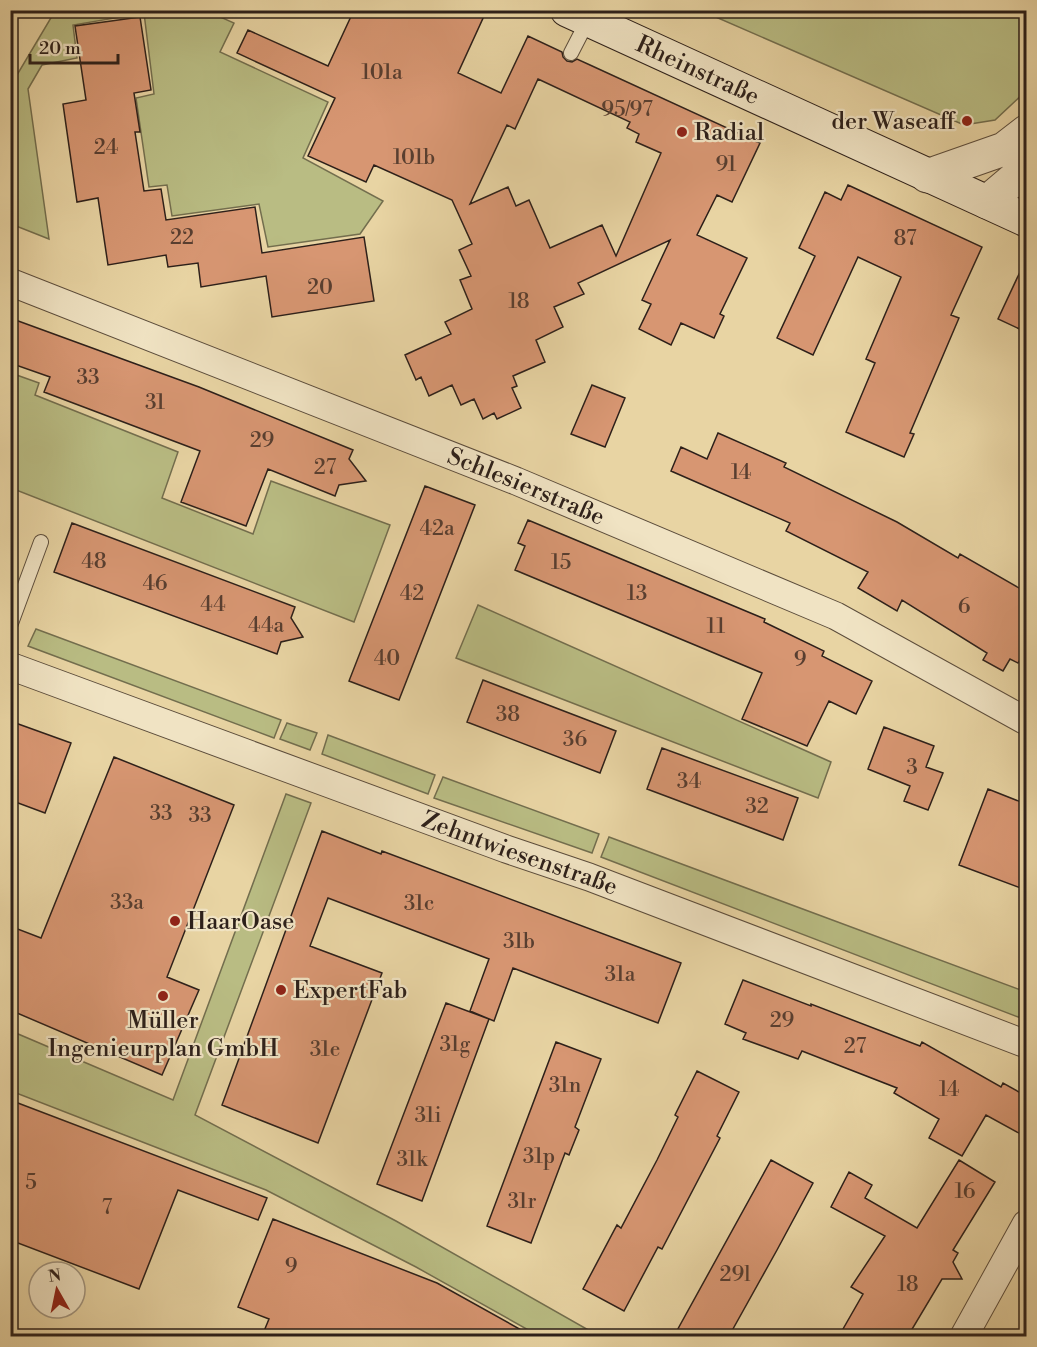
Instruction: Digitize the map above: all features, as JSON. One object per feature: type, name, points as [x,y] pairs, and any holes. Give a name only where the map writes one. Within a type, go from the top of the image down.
[{"type":"main road","name":"Rheinstraße","points":[[578,15],[1026,220]]},
{"type":"main road","points":[[927,176],[1004,149],[1026,132]]},
{"type":"main road","points":[[987,202],[1026,169]]},
{"type":"street","name":"Schlesierstraße","points":[[10,282],[516,481],[836,616],[1026,721]]},
{"type":"street","name":"Zehntwiesenstraße","points":[[10,666],[589,877],[1026,1044]]},
{"type":"street","points":[[964,1336],[1026,1224]]},
{"type":"lane","points":[[571,53],[578,15]]},
{"type":"lane","points":[[10,626],[41,542]]},
{"type":"green space","points":[[55,11],[207,11],[234,23],[220,52],[328,102],[303,158],[383,201],[360,234],[268,247],[259,204],[172,216],[167,185],[149,187],[136,98],[154,94],[144,13],[73,25],[77,58],[42,65],[28,89],[49,239],[11,224],[11,85]]},
{"type":"green space","points":[[702,11],[1026,11],[1026,91],[995,120],[964,125]]},
{"type":"green space","points":[[11,373],[39,383],[35,395],[178,452],[162,498],[253,534],[271,481],[390,525],[354,622],[11,488]]},
{"type":"green space","points":[[478,605],[831,762],[818,798],[456,658]]},
{"type":"green space","points":[[36,629],[281,720],[274,738],[28,646]]},
{"type":"green space","points":[[287,723],[317,733],[310,750],[280,739]]},
{"type":"green space","points":[[328,735],[435,775],[428,794],[322,754]]},
{"type":"green space","points":[[443,777],[599,834],[592,853],[434,798]]},
{"type":"green space","points":[[286,794],[311,803],[195,1115],[396,1221],[599,1336],[539,1336],[416,1267],[266,1190],[11,1091],[11,1031],[173,1100]]},
{"type":"green space","points":[[609,837],[1026,992],[1026,1020],[601,857]]},
{"type":"building","points":[[354,10],[472,10],[484,16],[458,73],[501,93],[528,36],[562,52],[567,61],[572,62],[577,59],[760,143],[732,202],[717,195],[697,235],[747,258],[720,314],[724,316],[714,338],[681,323],[671,345],[639,329],[651,304],[642,300],[670,240],[578,283],[584,294],[554,307],[563,327],[536,340],[545,362],[513,376],[517,386],[512,388],[521,408],[497,419],[494,413],[483,419],[474,399],[461,405],[452,385],[429,396],[421,377],[416,380],[405,355],[451,334],[445,322],[472,309],[460,280],[471,276],[459,250],[472,244],[452,200],[374,165],[366,182],[308,156],[335,98],[237,53],[248,30],[328,66]],"holes":[[[538,79],[630,122],[627,128],[639,134],[636,142],[661,153],[616,256],[602,225],[550,248],[529,200],[516,206],[508,187],[470,204],[507,125],[515,129]]]},
{"type":"building","points":[[140,17],[151,90],[134,93],[140,132],[135,132],[144,191],[161,189],[166,220],[255,207],[262,253],[364,237],[374,301],[272,317],[266,276],[201,287],[198,263],[168,267],[166,255],[108,265],[98,198],[77,202],[63,104],[86,100],[75,26]]},
{"type":"building","points":[[848,185],[982,247],[951,315],[959,318],[910,433],[914,434],[904,457],[846,432],[875,363],[866,359],[901,277],[858,257],[813,355],[777,338],[815,256],[799,248],[825,192],[841,200]]},
{"type":"building","points":[[1026,259],[1026,332],[998,319]]},
{"type":"building","points":[[10,318],[199,387],[353,450],[349,459],[366,481],[339,485],[335,496],[268,469],[246,526],[181,502],[200,451],[44,392],[50,377],[10,363]]},
{"type":"building","points":[[592,385],[625,398],[605,447],[571,434]]},
{"type":"building","points":[[718,433],[786,463],[784,467],[897,522],[958,558],[960,554],[1026,592],[1026,649],[1018,663],[1010,659],[1003,671],[983,660],[987,653],[902,600],[897,611],[858,588],[868,572],[786,531],[790,523],[671,471],[681,447],[707,459]]},
{"type":"building","points":[[425,486],[475,505],[399,700],[349,681]]},
{"type":"building","points":[[528,520],[765,619],[764,622],[824,651],[822,656],[872,681],[856,714],[829,701],[807,746],[742,719],[762,673],[515,570],[525,546],[518,543]]},
{"type":"building","points":[[72,523],[295,607],[291,618],[303,637],[281,642],[277,654],[54,572]]},
{"type":"building","points":[[483,680],[616,731],[600,773],[467,722]]},
{"type":"building","points":[[10,721],[71,743],[45,813],[10,800]]},
{"type":"building","points":[[884,727],[934,746],[926,767],[943,773],[928,810],[904,801],[910,786],[868,769]]},
{"type":"building","points":[[662,748],[798,798],[783,840],[647,789]]},
{"type":"building","points":[[114,757],[234,805],[167,977],[199,990],[162,1075],[10,1010],[10,926],[41,938]]},
{"type":"building","points":[[988,789],[1026,804],[1026,890],[959,865]]},
{"type":"building","points":[[322,831],[381,854],[382,851],[681,963],[658,1023],[513,968],[494,1021],[470,1011],[489,959],[328,898],[310,946],[382,973],[318,1143],[222,1105]]},
{"type":"building","points":[[743,980],[920,1046],[922,1042],[1001,1087],[1003,1083],[1026,1096],[1026,1137],[986,1115],[962,1156],[929,1138],[939,1119],[894,1093],[897,1088],[802,1051],[798,1059],[743,1039],[746,1033],[725,1024]]},
{"type":"building","points":[[446,1003],[489,1019],[422,1201],[377,1184]]},
{"type":"building","points":[[556,1042],[601,1059],[575,1127],[579,1130],[569,1155],[565,1153],[531,1243],[487,1226]]},
{"type":"building","points":[[697,1071],[739,1092],[717,1136],[720,1138],[662,1249],[658,1247],[624,1311],[583,1289],[617,1225],[621,1228],[657,1160],[678,1117],[675,1115]]},
{"type":"building","points":[[10,1100],[267,1198],[258,1220],[178,1190],[139,1289],[87,1269],[87,1260],[63,1260],[10,1240]]},
{"type":"building","points":[[771,1160],[813,1183],[777,1250],[729,1336],[674,1336]]},
{"type":"building","points":[[959,1160],[995,1182],[953,1250],[958,1253],[953,1262],[962,1279],[942,1279],[908,1336],[839,1336],[863,1294],[851,1287],[885,1236],[831,1207],[849,1172],[872,1185],[865,1198],[917,1228]]},
{"type":"building","points":[[273,1219],[437,1283],[532,1336],[262,1336],[269,1319],[238,1307]]},
{"type":"place","name":"der Waseaff","points":[[967,121]]},
{"type":"place","name":"Radial","points":[[682,132]]},
{"type":"place","name":"HaarOase","points":[[175,921]]},
{"type":"place","name":"ExpertFab","points":[[281,990]]},
{"type":"place","name":"Müller Ingenieurplan GmbH","points":[[163,996]]}]
